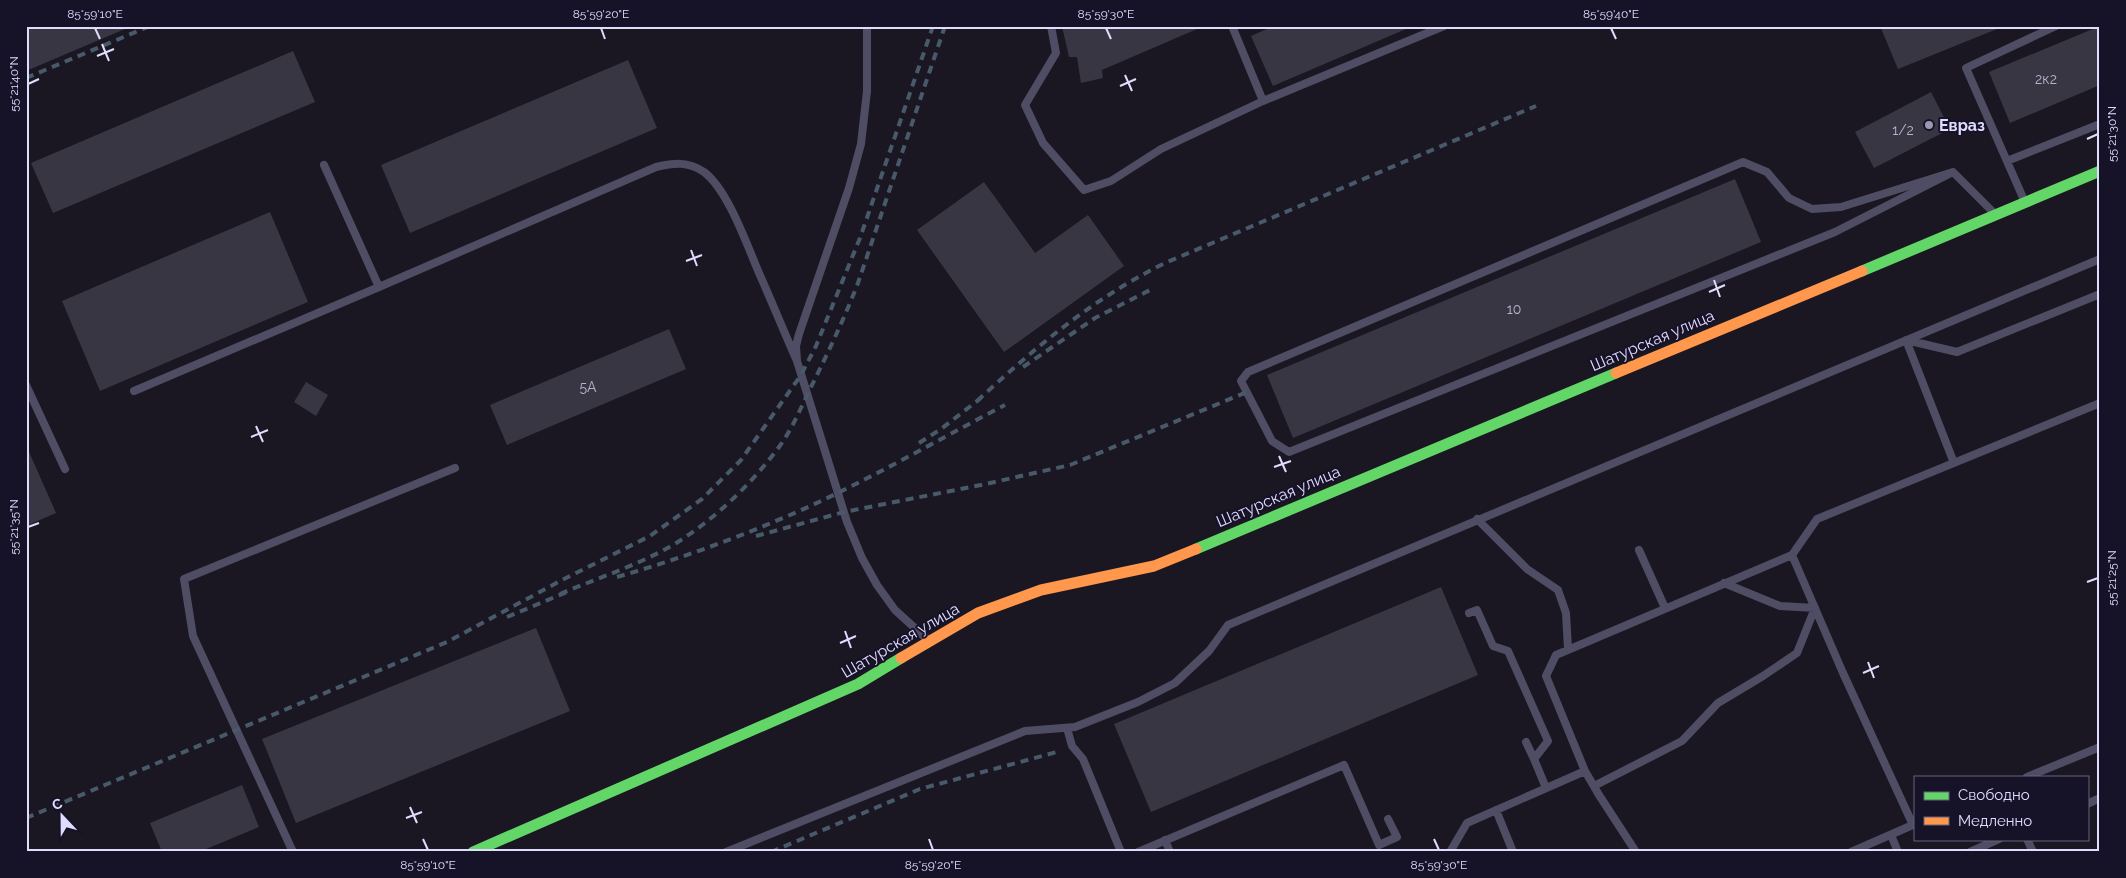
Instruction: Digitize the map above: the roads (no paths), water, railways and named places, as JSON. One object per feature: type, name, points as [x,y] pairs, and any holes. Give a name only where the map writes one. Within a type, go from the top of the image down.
[{"type":"street","name":"Шатурская улица","points":[[473,852],[858,684],[978,613],[1041,590],[1154,566],[2100,171]]},
{"type":"lane","points":[[796,361],[796,346],[799,334],[849,188],[861,144],[867,91],[867,26]]},
{"type":"lane","points":[[1051,26],[1056,53],[1025,105],[1043,143],[1084,190],[1110,181],[1161,149],[1263,100],[1444,26]]},
{"type":"lane","points":[[1232,26],[1263,100]]},
{"type":"lane","points":[[2025,202],[1966,68],[2056,26]]},
{"type":"lane","points":[[2007,161],[2100,124]]},
{"type":"lane","points":[[1743,162],[1767,172],[1789,198],[1812,210],[1840,207],[1953,172],[1835,232],[1289,452],[1272,441],[1241,381],[1248,372],[1743,162]]},
{"type":"lane","points":[[134,390],[379,287],[656,167],[674,163],[688,164],[703,172],[713,181],[742,233],[796,361],[847,522],[862,558],[877,585],[895,610],[930,642]]},
{"type":"lane","points":[[324,165],[379,287]]},
{"type":"lane","points":[[1953,172],[1996,214]]},
{"type":"lane","points":[[726,852],[1025,731],[1082,725],[1138,702],[1175,683],[1209,651],[1228,625],[2100,259]]},
{"type":"lane","points":[[1906,340],[1957,352],[2100,294]]},
{"type":"lane","points":[[1906,340],[1954,463]]},
{"type":"lane","points":[[26,385],[65,469]]},
{"type":"lane","points":[[1636,852],[1586,771],[1546,676],[1556,655],[1792,555],[1816,519],[2100,403]]},
{"type":"lane","points":[[293,852],[193,636],[184,579],[455,468]]},
{"type":"lane","points":[[1477,519],[1527,569],[1558,590],[1566,613],[1568,649]]},
{"type":"lane","points":[[1640,550],[1665,608]]},
{"type":"lane","points":[[1792,555],[1843,673],[1914,825],[1850,852]]},
{"type":"lane","points":[[1724,583],[1780,606],[1815,608]]},
{"type":"lane","points":[[1594,786],[1682,741],[1718,703],[1797,653],[1815,608]]},
{"type":"lane","points":[[1469,613],[1477,610],[1493,646],[1508,651],[1548,741],[1534,759]]},
{"type":"lane","points":[[1067,728],[1072,746],[1083,759],[1121,852]]},
{"type":"lane","points":[[1526,742],[1546,788]]},
{"type":"lane","points":[[2029,776],[2100,747]]},
{"type":"lane","points":[[1138,852],[1344,765],[1379,845],[1397,837],[1388,819]]},
{"type":"lane","points":[[1450,852],[1467,823],[1586,771]]},
{"type":"lane","points":[[2088,804],[2100,798]]},
{"type":"lane","points":[[1496,810],[1513,852]]},
{"type":"lane","points":[[1891,834],[1898,852]]},
{"type":"lane","points":[[1165,840],[1170,852]]},
{"type":"lane","points":[[1970,852],[1997,840]]},
{"type":"lane","points":[[2027,840],[2033,852]]},
{"type":"railway","points":[[26,78],[150,26]]},
{"type":"railway","points":[[26,818],[447,642],[562,580],[650,536],[702,499],[741,460],[801,375],[816,346],[860,238],[933,26]]},
{"type":"railway","points":[[560,594],[653,556],[695,531],[746,485],[784,440],[830,349],[858,283],[945,26]]},
{"type":"railway","points":[[977,401],[1066,325],[1138,277],[1165,263],[1536,106]]},
{"type":"railway","points":[[1023,367],[1095,318],[1150,290]]},
{"type":"railway","points":[[756,536],[844,512],[1070,465],[1247,392]]},
{"type":"railway","points":[[919,443],[941,429],[981,398]]},
{"type":"railway","points":[[617,577],[714,545],[801,510],[860,482],[1005,405]]},
{"type":"railway","points":[[507,617],[567,592]]},
{"type":"railway","points":[[771,852],[920,789],[1057,752]]},
{"type":"place","name":"Евраз","points":[[1929,125]]}]
